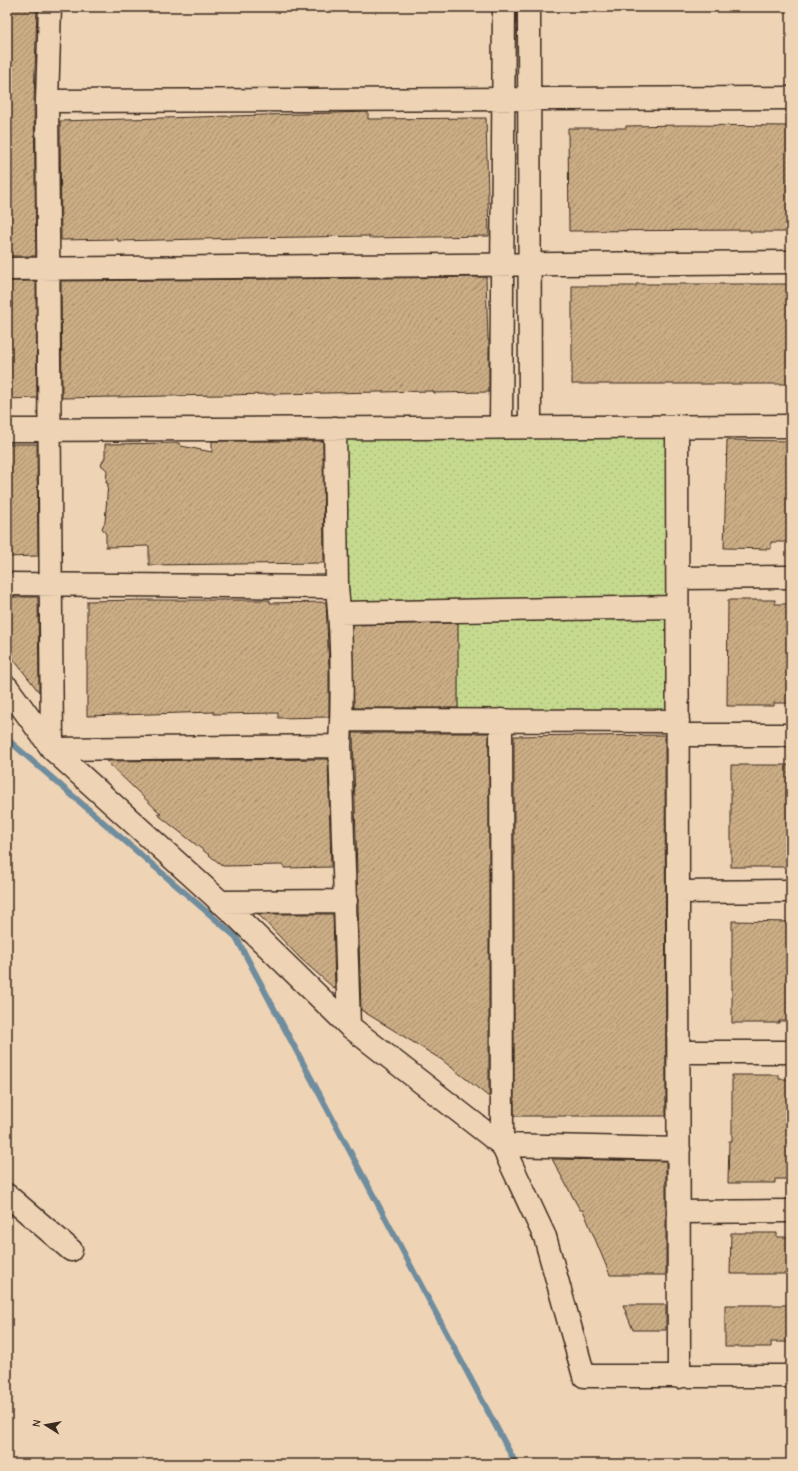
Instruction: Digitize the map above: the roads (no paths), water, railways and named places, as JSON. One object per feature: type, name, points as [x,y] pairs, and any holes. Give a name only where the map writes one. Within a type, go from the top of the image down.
[{"type":"street","points":[[50,7],[47,101],[52,749]]},
{"type":"street","points":[[501,427],[504,7]]},
{"type":"street","points":[[529,7],[530,427]]},
{"type":"street","points":[[47,101],[791,98]]},
{"type":"street","points":[[7,269],[502,263],[791,262]]},
{"type":"street","points":[[677,426],[680,1376]]},
{"type":"street","points":[[7,430],[791,426]]},
{"type":"street","points":[[335,428],[337,587],[342,720],[340,746],[349,1026]]},
{"type":"street","points":[[678,578],[791,577]]},
{"type":"street","points":[[7,584],[337,587]]},
{"type":"street","points":[[339,613],[677,607]]},
{"type":"street","points":[[7,687],[52,749],[235,915],[349,1026],[502,1145],[679,1149]]},
{"type":"street","points":[[342,720],[501,720],[791,735]]},
{"type":"street","points":[[501,720],[502,1145],[545,1237],[584,1376],[791,1376]]},
{"type":"street","points":[[52,749],[340,746]]},
{"type":"street","points":[[678,892],[791,891]]},
{"type":"street","points":[[219,902],[346,901]]},
{"type":"street","points":[[678,1052],[791,1052]]},
{"type":"street","points":[[7,1195],[71,1250]]},
{"type":"street","points":[[679,1212],[791,1211]]},
{"type":"waterway","points":[[7,739],[236,937],[516,1464]]}]
